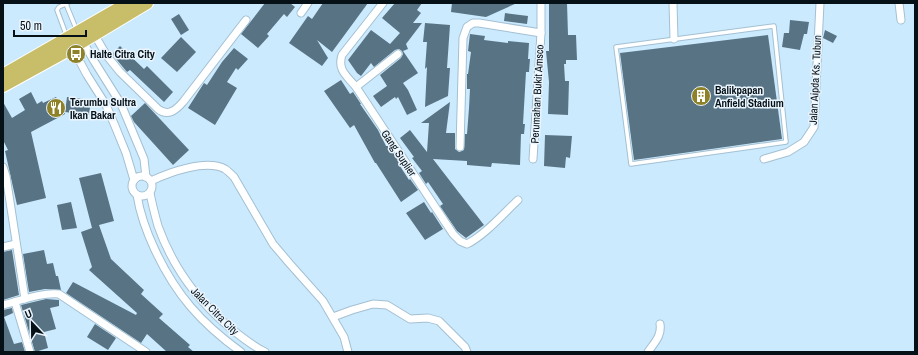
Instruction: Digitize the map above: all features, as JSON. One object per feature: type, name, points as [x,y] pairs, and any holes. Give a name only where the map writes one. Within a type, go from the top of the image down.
[{"type":"main road","points":[[3,86],[75,40],[128,3]]},
{"type":"main road","points":[[3,75],[75,40],[94,34],[147,3]]},
{"type":"street","points":[[300,13],[308,3]]},
{"type":"street","name":"Gang Suplier","points":[[383,3],[342,55],[340,65],[454,234],[460,241],[467,244],[474,241],[518,200]]},
{"type":"street","points":[[541,3],[541,33]]},
{"type":"street","points":[[673,3],[674,39]]},
{"type":"street","name":"Jalan Aipda Ks. Tubun","points":[[764,159],[788,152],[804,142],[814,127],[818,19],[820,3]]},
{"type":"street","points":[[899,3],[901,20]]},
{"type":"street","points":[[94,34],[107,56],[120,72],[158,109],[162,112],[168,113],[175,110],[183,102],[246,20]]},
{"type":"street","name":"Perumahan Bukit Amsco","points":[[460,146],[463,38],[467,27],[473,23],[479,23],[541,33],[533,159]]},
{"type":"street","points":[[75,40],[94,61],[120,104],[144,159],[149,179],[153,186],[150,193],[144,196],[137,195],[133,190],[132,186],[134,180],[126,153],[106,105],[82,67],[75,40]]},
{"type":"street","points":[[356,87],[398,54]]},
{"type":"street","points":[[82,67],[94,61]]},
{"type":"street","points":[[134,180],[140,176],[149,179],[206,165],[215,165],[226,169],[234,177],[274,244],[324,301],[344,337],[348,352]]},
{"type":"street","points":[[3,167],[6,176],[25,299]]},
{"type":"street","name":"Jalan Citra City","points":[[150,193],[158,225],[172,258],[193,290],[221,320],[242,337],[266,352]]},
{"type":"street","name":"Jalan Citra City","points":[[137,195],[144,226],[151,243],[164,270],[177,290],[208,326],[241,352]]},
{"type":"street","points":[[3,246],[16,244]]},
{"type":"street","points":[[3,305],[25,299],[59,294],[146,352]]},
{"type":"street","points":[[15,302],[30,352]]},
{"type":"street","points":[[333,317],[372,304],[388,305],[410,319],[428,318],[439,321],[467,352]]},
{"type":"street","points":[[648,352],[659,336],[661,330],[660,324]]},
{"type":"lane","points":[[67,4],[75,40],[57,12],[58,8],[67,4]]},
{"type":"lane","points":[[774,26],[786,142],[632,164],[616,47],[674,39],[774,26]]},
{"type":"building","points":[[265,3],[290,3],[295,7],[287,17],[284,14],[267,34],[269,36],[258,48],[241,34]]},
{"type":"building","points":[[323,3],[368,3],[332,52],[317,40],[328,58],[322,66],[289,43],[308,16],[312,19]]},
{"type":"building","points":[[395,3],[422,3],[417,10],[421,13],[413,23],[422,23],[406,44],[408,49],[403,51],[418,73],[403,83],[408,90],[417,110],[407,115],[398,97],[396,99],[395,97],[381,107],[373,96],[387,86],[380,75],[401,58],[403,54],[402,51],[399,49],[395,50],[374,67],[371,63],[361,76],[357,73],[348,60],[371,30],[390,44],[400,33],[382,18]]},
{"type":"building","points":[[452,3],[517,3],[486,17],[451,12]]},
{"type":"building","points":[[549,3],[567,3],[568,35],[576,35],[577,60],[566,60],[566,64],[564,64],[565,81],[569,81],[568,115],[548,114],[549,82],[546,51],[549,51]]},
{"type":"building","points":[[505,13],[528,16],[527,24],[504,21]]},
{"type":"building","points":[[179,14],[189,30],[181,35],[171,19]]},
{"type":"building","points":[[790,20],[809,22],[807,34],[804,34],[800,50],[782,47],[784,33],[789,33]]},
{"type":"building","points":[[425,23],[450,25],[447,68],[450,68],[448,96],[425,107],[427,42],[423,42]]},
{"type":"building","points":[[825,30],[837,36],[833,43],[823,38]]},
{"type":"building","points":[[470,34],[485,36],[484,40],[508,43],[508,41],[529,43],[528,59],[530,59],[529,72],[526,72],[523,124],[525,124],[524,134],[521,134],[520,165],[492,163],[491,167],[467,165],[467,161],[433,159],[484,225],[466,238],[457,231],[440,206],[443,204],[428,182],[426,184],[419,173],[422,171],[400,138],[410,130],[427,152],[429,123],[421,123],[450,102],[446,133],[455,133],[455,149],[459,152],[464,150],[465,134],[467,134],[470,89],[467,89],[467,74],[471,52],[468,51]]},
{"type":"building","name":"Balikpapan Anfield Stadium","points":[[768,35],[782,139],[634,160],[620,53]]},
{"type":"building","points":[[181,37],[196,52],[177,72],[161,58]]},
{"type":"building","points":[[120,46],[144,69],[147,66],[173,92],[164,102],[130,70],[127,72],[112,54]]},
{"type":"building","points":[[234,48],[248,59],[238,70],[236,68],[227,82],[237,88],[215,125],[188,108],[204,83],[207,85],[222,62]]},
{"type":"building","points":[[341,80],[350,94],[353,92],[378,130],[386,146],[388,146],[393,154],[394,153],[399,162],[398,163],[409,180],[410,179],[418,190],[401,202],[375,163],[354,125],[350,128],[324,91]]},
{"type":"building","points":[[31,92],[37,104],[56,97],[65,114],[31,132],[46,198],[17,205],[5,151],[8,150],[3,140],[3,102],[12,118],[25,110],[19,99]]},
{"type":"building","points":[[67,97],[91,100],[89,115],[65,112]]},
{"type":"building","points":[[145,103],[189,150],[173,165],[134,122],[131,116]]},
{"type":"building","points":[[545,135],[572,136],[570,158],[566,157],[565,168],[544,166]]},
{"type":"building","points":[[101,173],[114,221],[99,225],[111,259],[144,290],[141,294],[163,314],[159,318],[190,345],[188,347],[194,352],[167,352],[147,334],[141,343],[66,293],[73,282],[136,315],[137,313],[89,270],[92,267],[81,232],[92,228],[79,178]]},
{"type":"building","points":[[71,202],[77,228],[62,230],[57,205]]},
{"type":"building","points":[[424,202],[443,229],[425,240],[406,213]]},
{"type":"building","points":[[12,250],[19,295],[3,300],[3,252]]},
{"type":"building","points":[[44,250],[47,264],[53,263],[61,290],[45,289],[29,292],[23,254]]},
{"type":"building","points":[[46,299],[59,300],[59,306],[50,308],[56,329],[44,332],[48,348],[35,352],[21,305]]},
{"type":"building","points":[[12,308],[13,313],[4,317],[14,344],[22,342],[25,352],[3,352],[3,310]]},
{"type":"building","points":[[95,324],[116,338],[108,350],[87,337]]},
{"type":"place","name":"Halte Citra City","points":[[76,54]]},
{"type":"place","name":"Balikpapan Anfield Stadium","points":[[701,96]]},
{"type":"place","name":"Terumbu Sultra Ikan Bakar","points":[[56,108]]}]
